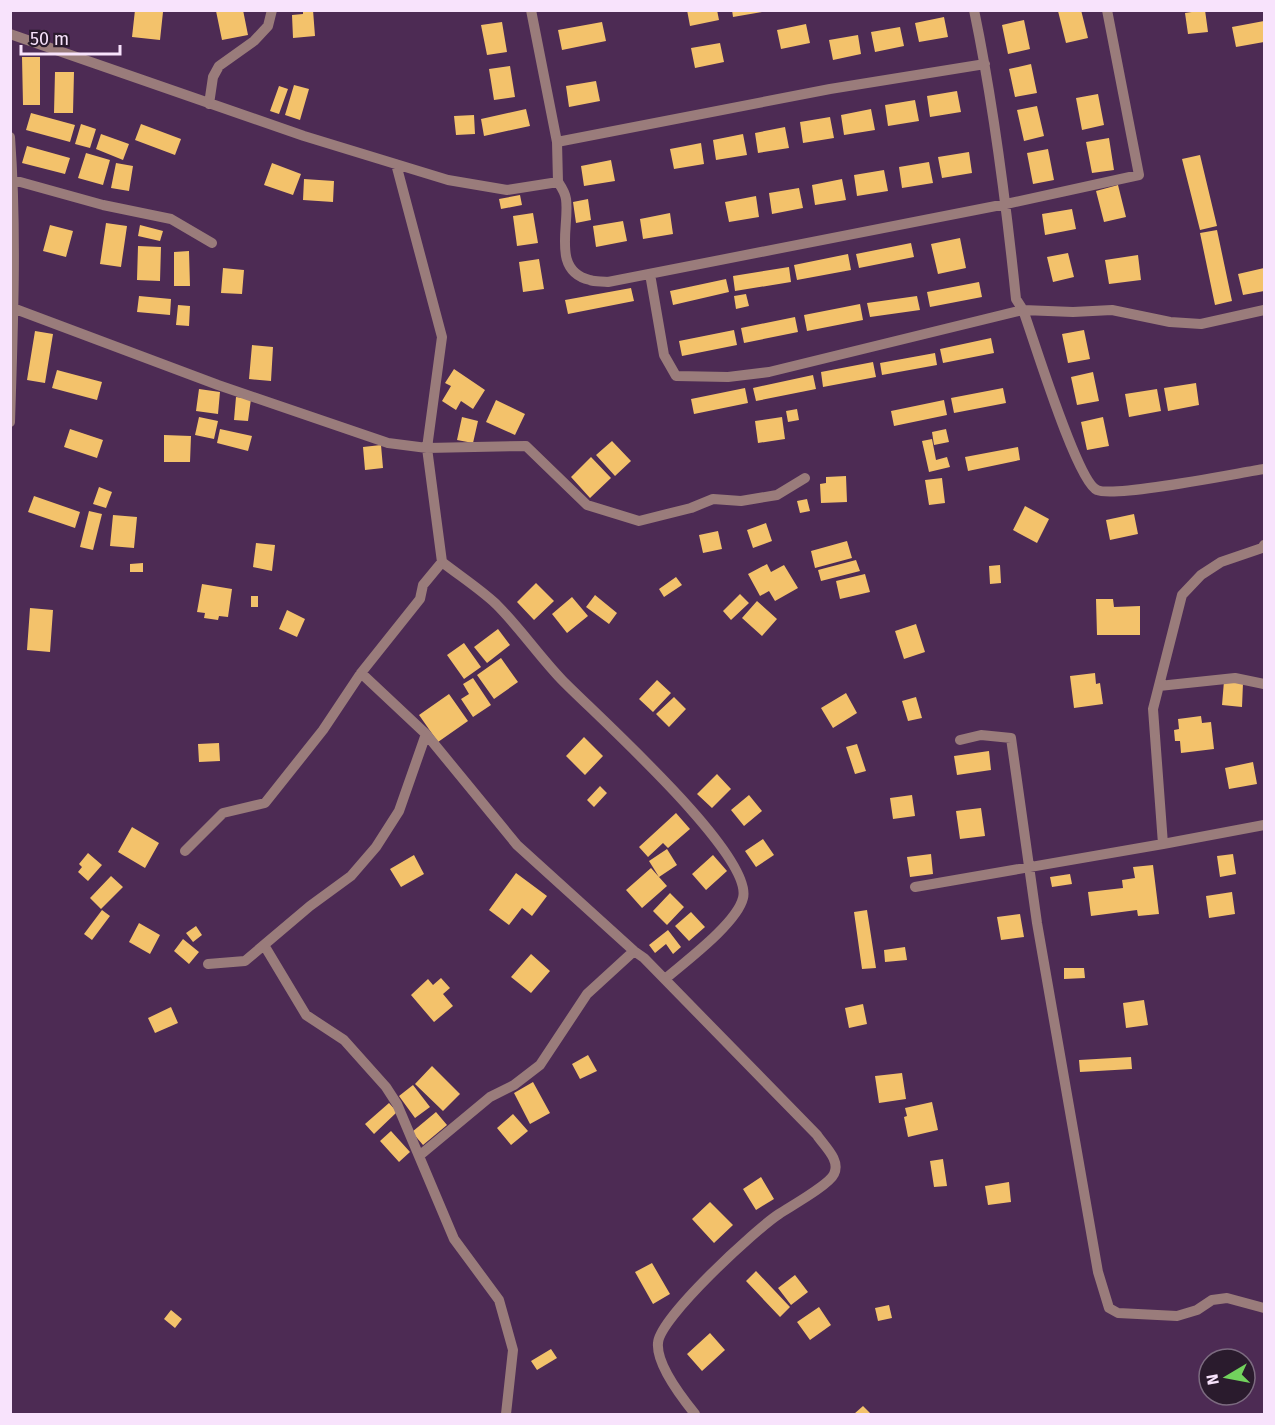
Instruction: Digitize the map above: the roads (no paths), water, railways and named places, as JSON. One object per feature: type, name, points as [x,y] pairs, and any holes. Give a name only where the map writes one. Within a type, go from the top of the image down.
[{"type":"street","points":[[209,104],[213,77],[219,66],[254,41],[268,26],[272,10]]},
{"type":"street","points":[[531,10],[556,142],[558,182],[564,191],[566,201],[564,239],[566,261],[574,274],[589,280],[608,282],[1006,204],[1139,175],[1107,10]]},
{"type":"street","points":[[974,10],[985,64],[1006,204],[1016,299],[1023,310],[1076,458],[1090,485],[1098,491],[1128,490],[1264,469]]},
{"type":"street","points":[[10,34],[209,104],[448,180],[498,189],[525,188],[558,182]]},
{"type":"street","points":[[556,142],[830,89],[985,64]]},
{"type":"street","points":[[10,137],[13,180],[10,422]]},
{"type":"street","points":[[396,164],[442,337],[428,448],[442,562],[495,603],[562,680],[681,797],[724,849],[742,884],[744,897],[735,917],[665,979]]},
{"type":"street","points":[[13,180],[103,205],[171,219],[212,243]]},
{"type":"street","points":[[650,274],[664,355],[676,376],[728,377],[769,372],[1023,310],[1073,312],[1112,310],[1170,322],[1201,324],[1264,310]]},
{"type":"street","points":[[12,308],[133,354],[388,443],[428,448],[526,446],[587,506],[639,521],[691,508],[713,499],[741,501],[777,495],[805,478]]},
{"type":"street","points":[[1163,844],[1153,709],[1182,596],[1201,575],[1221,562],[1262,548],[1264,545]]},
{"type":"street","points":[[185,851],[223,813],[265,803],[323,730],[361,674],[420,598],[423,585],[442,562]]},
{"type":"street","points":[[361,674],[426,734],[517,845],[644,958],[817,1135],[835,1160],[835,1173],[828,1182],[775,1216],[725,1259],[666,1324],[657,1342],[663,1365],[696,1414]]},
{"type":"street","points":[[1159,686],[1235,678],[1264,684]]},
{"type":"street","points":[[208,964],[244,961],[310,906],[351,876],[376,848],[399,811],[426,734]]},
{"type":"street","points":[[960,740],[981,735],[1011,738],[1028,866],[1098,1272],[1109,1308],[1118,1313],[1177,1316],[1197,1310],[1212,1300],[1227,1298],[1264,1308]]},
{"type":"street","points":[[915,887],[1264,825]]},
{"type":"street","points":[[264,945],[306,1015],[344,1040],[386,1087],[397,1104],[454,1239],[499,1299],[513,1350],[506,1414]]},
{"type":"street","points":[[419,1156],[490,1097],[514,1085],[540,1065],[587,994],[634,951]]}]
